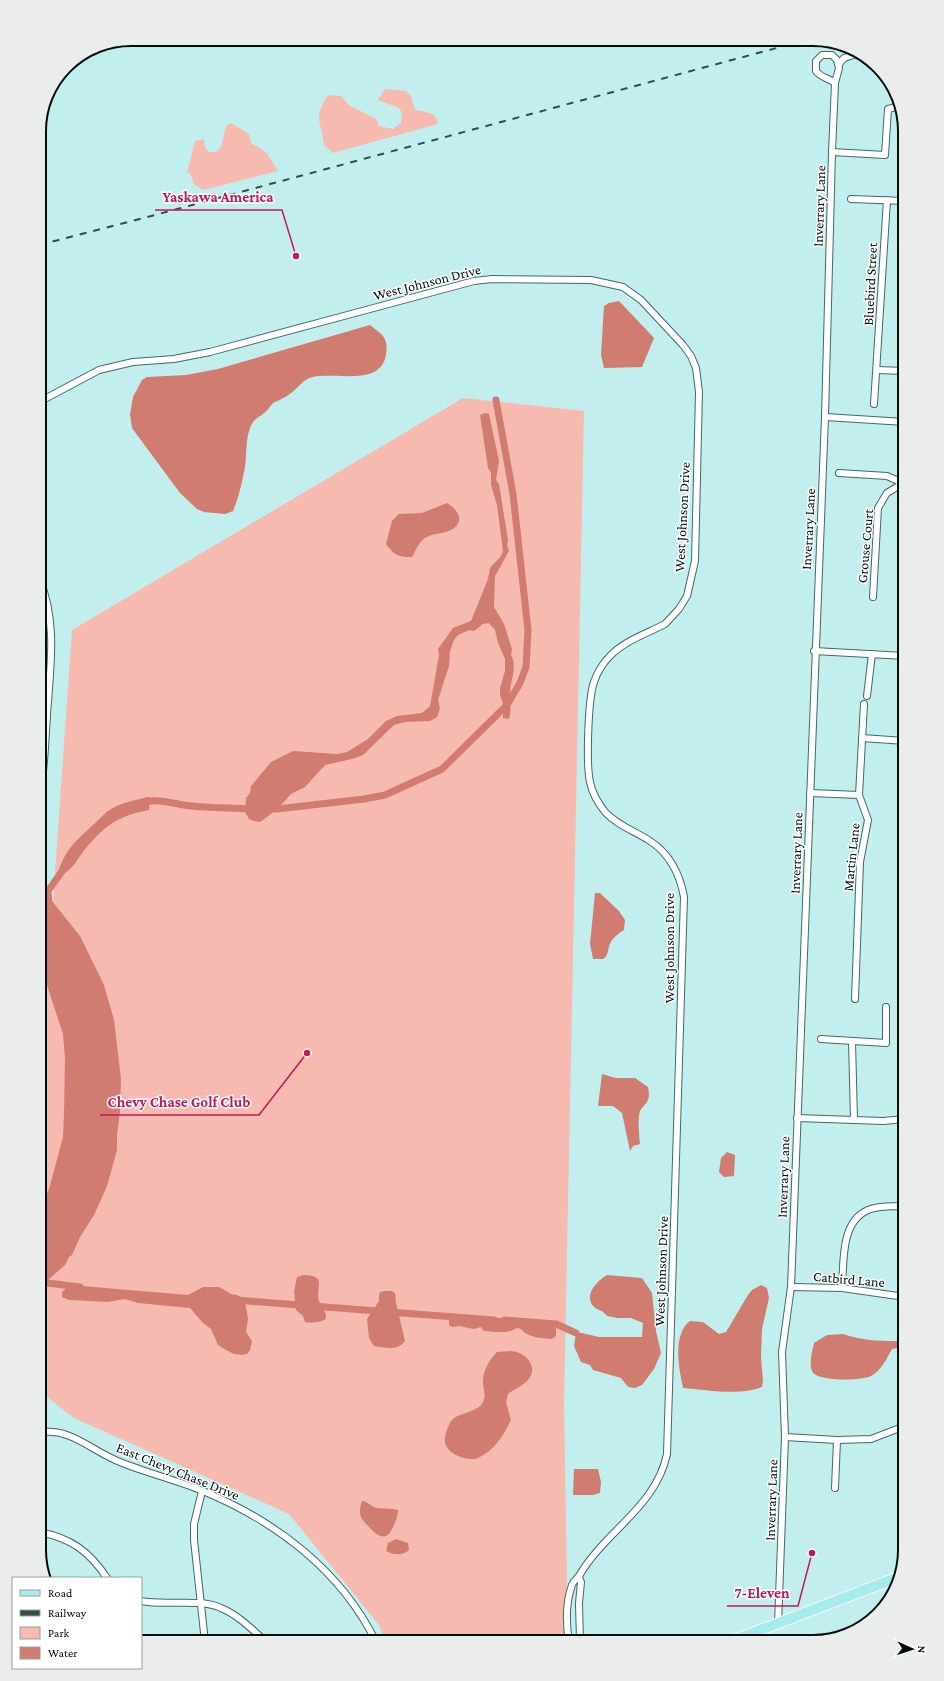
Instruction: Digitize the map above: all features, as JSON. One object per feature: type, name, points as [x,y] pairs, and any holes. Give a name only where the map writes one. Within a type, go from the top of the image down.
[{"type":"main road","points":[[748,1635],[893,1579]]},
{"type":"street","points":[[835,83],[818,74],[815,65],[819,57],[828,54],[834,57],[839,64],[844,58],[851,56]]},
{"type":"street","name":"Inverrary Lane","points":[[778,1624],[785,1437],[782,1352],[791,1287],[824,417],[832,152],[835,83],[839,64]]},
{"type":"street","points":[[832,152],[885,155],[888,108],[894,107]]},
{"type":"street","points":[[851,199],[898,201]]},
{"type":"street","name":"Bluebird Street","points":[[874,404],[887,200]]},
{"type":"street","name":"West Johnson Drive","points":[[46,398],[99,370],[114,365],[174,359],[210,352],[442,289],[492,279],[591,280],[623,288],[642,300],[683,345],[691,356],[696,368],[700,392],[695,562],[687,596],[671,619],[665,624],[620,647],[610,656],[601,668],[594,681],[591,692],[588,770],[594,796],[602,808],[621,826],[650,841],[659,848],[673,864],[678,874],[684,897],[667,1454],[665,1466],[658,1482],[649,1496],[589,1559],[578,1577],[574,1580],[568,1603],[568,1635]]},
{"type":"street","points":[[877,370],[898,370]]},
{"type":"street","points":[[824,417],[898,422]]},
{"type":"street","points":[[839,473],[887,476],[898,480]]},
{"type":"street","name":"Grouse Court","points":[[873,597],[878,508],[887,493],[898,486]]},
{"type":"street","points":[[46,598],[49,607],[52,648],[46,732]]},
{"type":"street","points":[[814,651],[898,656]]},
{"type":"street","points":[[867,696],[872,654]]},
{"type":"street","name":"Martin Lane","points":[[855,999],[860,862],[868,820],[859,795],[864,704]]},
{"type":"street","points":[[862,738],[898,741]]},
{"type":"street","points":[[810,793],[859,795]]},
{"type":"street","points":[[821,1039],[886,1043],[886,1007]]},
{"type":"street","points":[[852,1041],[854,1120]]},
{"type":"street","points":[[797,1118],[883,1121],[898,1120]]},
{"type":"street","points":[[842,1288],[846,1239],[851,1227],[867,1210],[880,1207],[898,1206]]},
{"type":"street","name":"Catbird Lane","points":[[791,1287],[842,1288],[898,1296]]},
{"type":"street","points":[[785,1437],[837,1440],[871,1439],[898,1429]]},
{"type":"street","name":"East Chevy Chase Drive","points":[[46,1433],[58,1432],[70,1436],[118,1462],[202,1491],[237,1506],[268,1524],[312,1556],[340,1588],[362,1617],[372,1635]]},
{"type":"street","points":[[835,1488],[837,1440]]},
{"type":"street","points":[[202,1491],[194,1524],[194,1540],[204,1635]]},
{"type":"street","points":[[46,1533],[57,1535],[70,1541],[90,1556],[106,1577]]},
{"type":"street","points":[[578,1577],[582,1582],[579,1603],[580,1635]]},
{"type":"street","points":[[142,1601],[201,1604],[221,1607],[258,1635]]},
{"type":"green space","points":[[385,89],[406,91],[411,96],[415,110],[433,115],[438,124],[333,153],[324,145],[319,115],[323,103],[328,95],[341,96],[349,105],[376,119],[379,126],[393,129],[401,123],[402,113],[399,108],[378,100]]},
{"type":"green space","points":[[231,123],[249,134],[251,143],[266,152],[278,171],[203,190],[194,184],[190,173],[187,173],[195,141],[204,139],[205,147],[209,152],[216,152],[221,147],[226,126]]},
{"type":"green space","points":[[463,398],[584,411],[564,1403],[568,1635],[383,1635],[379,1625],[289,1514],[74,1418],[46,1396],[46,1002],[72,630]]},
{"type":"water","points":[[619,301],[654,338],[642,367],[604,368],[601,355],[604,306],[609,303]]},
{"type":"water","points":[[370,325],[383,336],[387,348],[383,364],[376,371],[356,376],[322,376],[309,378],[294,391],[273,403],[253,422],[247,438],[245,467],[233,511],[225,514],[204,512],[197,509],[180,493],[132,428],[130,414],[133,397],[142,380],[147,377],[186,375],[218,369]]},
{"type":"water","points":[[485,413],[489,414],[499,461],[496,480],[499,484],[508,540],[507,546],[509,551],[495,576],[494,607],[504,624],[512,649],[511,655],[514,669],[510,688],[509,719],[503,718],[503,704],[500,695],[500,688],[505,671],[505,659],[498,643],[495,630],[489,623],[483,624],[474,631],[469,630],[458,635],[454,640],[450,651],[449,666],[438,700],[440,709],[437,717],[430,721],[405,722],[394,725],[363,755],[325,765],[305,787],[291,794],[282,804],[260,822],[249,819],[245,812],[246,798],[250,793],[251,786],[271,762],[293,751],[337,754],[347,752],[368,739],[386,721],[397,716],[422,713],[430,706],[439,655],[438,649],[453,628],[471,621],[488,579],[490,568],[501,556],[503,551],[497,505],[491,485],[491,472],[488,468],[480,415]]},
{"type":"water","points":[[447,503],[456,510],[458,515],[459,523],[456,526],[446,532],[425,538],[419,544],[412,557],[403,557],[391,551],[386,544],[392,521],[399,514],[422,513]]},
{"type":"water","points":[[148,797],[150,798],[149,810],[119,819],[111,824],[97,836],[71,868],[61,875],[58,873],[68,851],[105,813],[121,804]]},
{"type":"water","points":[[595,893],[600,893],[619,911],[625,920],[624,930],[612,940],[607,954],[603,959],[593,959],[590,944]]},
{"type":"water","points":[[52,901],[80,936],[104,985],[114,1020],[121,1079],[117,1150],[107,1186],[94,1215],[80,1237],[72,1255],[69,1257],[65,1265],[46,1282],[46,1196],[63,1137],[65,1059],[63,1034],[46,982],[47,904]]},
{"type":"water","points":[[602,1074],[616,1078],[635,1078],[648,1087],[649,1098],[639,1115],[640,1144],[633,1146],[630,1151],[622,1113],[613,1106],[598,1106]]},
{"type":"water","points":[[727,1152],[735,1155],[734,1176],[724,1177],[719,1172],[721,1158]]},
{"type":"water","points":[[304,1275],[311,1276],[318,1280],[319,1301],[325,1312],[326,1319],[311,1323],[305,1322],[303,1316],[296,1310],[294,1292],[297,1277]]},
{"type":"water","points":[[607,1275],[642,1278],[652,1293],[656,1331],[661,1353],[654,1369],[642,1385],[635,1388],[628,1387],[621,1378],[593,1370],[590,1365],[581,1362],[574,1346],[576,1333],[599,1337],[642,1337],[643,1323],[631,1318],[607,1316],[594,1307],[591,1302],[590,1298],[593,1289],[599,1281]]},
{"type":"water","points":[[70,1285],[188,1295],[203,1287],[219,1287],[231,1294],[243,1298],[248,1319],[246,1332],[252,1341],[250,1350],[247,1354],[234,1354],[218,1345],[211,1329],[202,1322],[190,1308],[138,1303],[125,1299],[108,1302],[69,1300],[62,1297],[62,1292]]},
{"type":"water","points":[[761,1285],[767,1288],[769,1298],[762,1329],[762,1387],[753,1390],[734,1392],[683,1388],[678,1352],[684,1327],[690,1321],[703,1322],[719,1334],[726,1332],[748,1295],[752,1290]]},
{"type":"water","points":[[385,1291],[395,1293],[405,1341],[395,1348],[374,1346],[369,1338],[367,1319],[379,1301],[380,1292]]},
{"type":"water","points":[[452,1314],[474,1316],[478,1320],[484,1321],[487,1317],[511,1319],[515,1323],[522,1323],[524,1319],[532,1320],[556,1328],[556,1336],[552,1339],[535,1337],[517,1328],[505,1332],[497,1332],[484,1331],[481,1327],[474,1329],[459,1326],[452,1327],[449,1325],[449,1320]]},
{"type":"water","points":[[843,1334],[880,1341],[898,1341],[898,1348],[892,1349],[878,1371],[871,1376],[849,1380],[830,1379],[815,1375],[812,1371],[811,1365],[814,1343],[827,1335]]},
{"type":"water","points":[[511,1351],[522,1354],[526,1357],[530,1361],[532,1371],[531,1376],[527,1381],[508,1394],[506,1402],[511,1420],[509,1424],[495,1445],[484,1455],[475,1459],[457,1456],[449,1450],[445,1443],[445,1436],[449,1425],[455,1417],[480,1406],[484,1398],[483,1380],[489,1362],[497,1352]]},
{"type":"water","points":[[574,1469],[598,1469],[601,1482],[600,1493],[593,1495],[573,1495]]},
{"type":"water","points":[[362,1501],[367,1502],[377,1508],[398,1510],[392,1530],[387,1535],[378,1535],[363,1520],[360,1511]]},
{"type":"water","points":[[396,1539],[408,1543],[409,1550],[407,1552],[398,1554],[386,1551],[388,1543]]},
{"type":"waterway","points":[[268,809],[364,799],[385,795],[442,769],[507,705],[520,683],[526,667],[528,630],[513,494],[496,400]]},
{"type":"waterway","points":[[142,803],[148,801],[161,801],[192,806],[255,809]]},
{"type":"waterway","points":[[49,902],[48,891],[65,867]]},
{"type":"waterway","points":[[46,1283],[80,1287]]},
{"type":"waterway","points":[[235,1300],[494,1320]]},
{"type":"waterway","points":[[505,1320],[556,1324],[576,1333]]},
{"type":"railway","points":[[46,243],[784,46]]},
{"type":"place","name":"Yaskawa America","points":[[296,256]]},
{"type":"place","name":"Chevy Chase Golf Club","points":[[307,1053]]},
{"type":"place","name":"7-Eleven","points":[[812,1553]]}]
